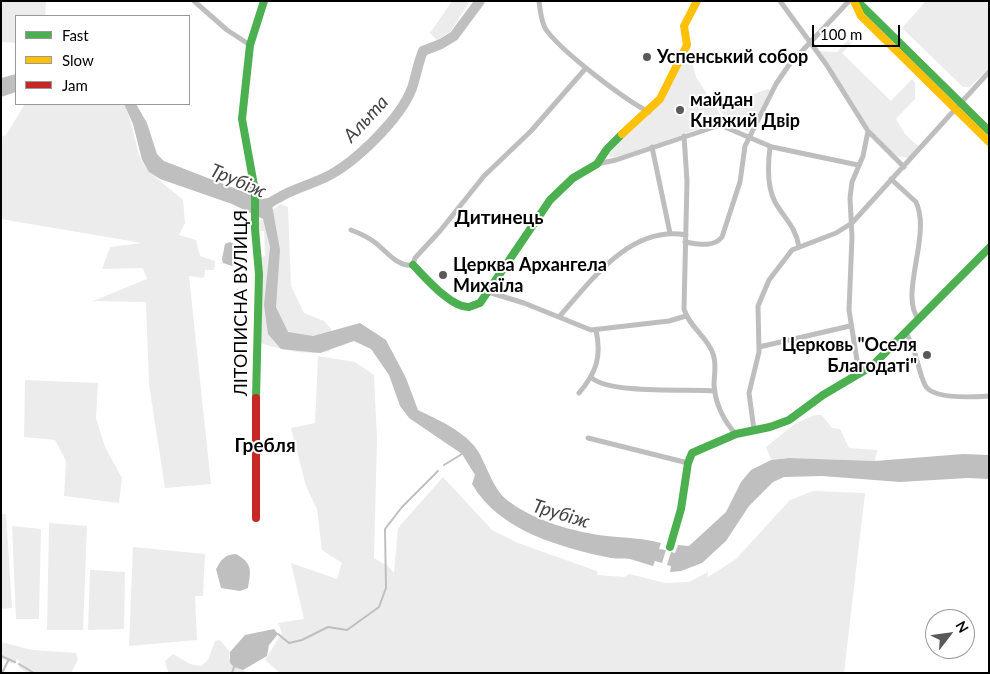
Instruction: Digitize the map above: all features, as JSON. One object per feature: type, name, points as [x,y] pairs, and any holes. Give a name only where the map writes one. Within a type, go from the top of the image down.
[{"type":"street","points":[[194,1],[227,30],[250,44]]},
{"type":"street","name":"ЛІТОПИСНА ВУЛИЦЯ","points":[[256,518],[256,375],[259,274],[255,191],[242,119],[250,44],[264,1]]},
{"type":"street","points":[[597,164],[607,149],[649,112],[666,90],[688,43],[684,26],[697,1]]},
{"type":"street","points":[[780,1],[811,43],[868,131],[904,167]]},
{"type":"street","points":[[685,242],[709,244],[716,242],[722,236],[740,182],[744,149],[784,72],[849,1]]},
{"type":"street","points":[[856,1],[861,16],[958,106],[989,130]]},
{"type":"street","points":[[539,4],[546,29],[586,68],[649,112]]},
{"type":"street","points":[[413,265],[418,255],[436,236],[484,176],[531,131],[586,68]]},
{"type":"street","points":[[754,430],[749,393],[759,347],[759,302],[774,272],[789,253],[799,247],[836,233],[852,223],[989,72]]},
{"type":"street","points":[[958,106],[989,142]]},
{"type":"street","points":[[351,230],[371,239],[400,262],[413,265],[445,296],[468,308],[478,305],[488,292],[550,200],[573,178],[597,164],[616,160],[722,125],[770,147],[858,165]]},
{"type":"street","points":[[859,373],[850,326],[848,302],[852,223],[850,189],[863,156],[868,131]]},
{"type":"street","points":[[684,136],[687,181],[686,275],[682,301],[686,316],[712,351],[715,363],[715,390],[724,420],[736,434]]},
{"type":"street","points":[[652,147],[670,233]]},
{"type":"street","points":[[770,147],[768,167],[772,195],[794,228],[799,247]]},
{"type":"street","points":[[891,179],[918,206],[921,229],[912,302],[914,313],[920,320]]},
{"type":"street","points":[[559,316],[589,282],[627,249],[652,237],[670,233],[686,235]]},
{"type":"street","points":[[670,547],[682,510],[688,463],[695,451],[736,434],[777,425],[792,418],[823,395],[874,364],[920,320],[989,248]]},
{"type":"street","points":[[488,292],[559,316],[581,327],[596,330],[669,321],[686,316]]},
{"type":"street","points":[[759,347],[850,326]]},
{"type":"street","points":[[579,393],[592,378],[598,348],[596,330]]},
{"type":"street","points":[[906,333],[914,348],[924,384],[930,390],[958,397],[989,396]]},
{"type":"street","points":[[592,378],[598,383],[616,387],[715,390]]},
{"type":"street","points":[[588,438],[688,463]]},
{"type":"shaded area","points":[[1,1],[46,1],[45,15],[15,15],[15,43],[1,42]]},
{"type":"shaded area","points":[[452,1],[470,1],[450,32],[437,40],[430,33]]},
{"type":"shaded area","points":[[926,1],[989,1],[989,68],[970,87],[963,87],[902,28]]},
{"type":"shaded area","points":[[854,34],[852,42],[842,53],[891,101],[912,79],[915,83],[915,99],[896,119],[905,134],[919,147],[910,158],[895,156],[869,129],[820,51],[837,52]]},
{"type":"shaded area","points":[[685,56],[692,63],[696,77],[724,120],[617,158],[609,157],[608,153],[611,149],[662,101]]},
{"type":"shaded area","points":[[15,74],[15,92],[1,97],[1,78]]},
{"type":"shaded area","points":[[768,89],[770,90],[752,127],[747,131],[728,122],[716,104],[740,99]]},
{"type":"shaded area","points":[[24,105],[124,105],[144,165],[183,200],[185,223],[179,235],[196,240],[200,256],[215,261],[214,270],[205,270],[204,278],[189,276],[211,484],[165,488],[149,384],[146,302],[93,301],[147,279],[143,268],[102,269],[110,247],[142,243],[1,219],[1,137],[6,135]]},
{"type":"shaded area","points":[[124,105],[137,105],[147,123],[157,154],[164,161],[262,199],[274,197],[275,201],[272,205],[280,250],[276,307],[288,332],[313,336],[360,323],[386,340],[406,378],[418,410],[451,427],[473,444],[498,490],[507,500],[542,520],[568,528],[594,534],[661,543],[659,549],[666,550],[662,563],[655,561],[653,566],[630,559],[611,558],[572,549],[533,535],[498,514],[472,484],[475,475],[462,454],[409,418],[400,406],[389,375],[371,349],[354,341],[320,353],[281,349],[268,334],[264,305],[270,247],[263,219],[232,204],[160,179],[149,172],[142,160],[133,124]]},
{"type":"shaded area","points":[[280,204],[288,207],[291,286],[304,313],[324,321],[331,329],[330,351],[312,353],[294,351],[258,342],[260,257],[265,256],[264,231],[259,231],[258,223]]},
{"type":"shaded area","points":[[230,242],[238,246],[239,249],[237,260],[232,266],[223,263],[222,259],[225,244]]},
{"type":"shaded area","points":[[318,356],[355,362],[374,375],[377,439],[374,558],[389,567],[394,573],[398,528],[443,477],[492,530],[518,543],[597,571],[598,575],[624,577],[630,574],[665,583],[689,582],[708,572],[708,577],[736,559],[790,500],[813,491],[865,493],[844,673],[280,673],[265,660],[282,633],[278,623],[304,619],[291,563],[337,579],[342,563],[322,550],[317,509],[306,486],[291,428],[315,423]]},
{"type":"shaded area","points":[[25,380],[98,383],[96,418],[105,447],[122,478],[119,503],[64,496],[66,461],[55,440],[24,437]]},
{"type":"shaded area","points":[[815,415],[822,415],[832,428],[840,429],[849,448],[877,450],[875,461],[789,458],[771,460],[766,447],[796,423]]},
{"type":"shaded area","points":[[963,454],[989,455],[989,479],[968,478],[900,482],[822,476],[784,477],[773,482],[749,506],[726,541],[702,563],[681,571],[670,572],[671,566],[667,565],[671,552],[675,553],[678,545],[689,546],[726,512],[741,482],[751,470],[771,460],[789,458],[875,461]]},
{"type":"shaded area","points":[[1,514],[6,514],[12,608],[1,609]]},
{"type":"shaded area","points":[[49,523],[87,526],[83,630],[47,630]]},
{"type":"shaded area","points":[[12,526],[41,529],[39,619],[16,619]]},
{"type":"shaded area","points":[[133,547],[205,554],[203,596],[195,596],[197,640],[129,646]]},
{"type":"shaded area","points":[[236,554],[250,568],[248,588],[240,591],[221,588],[216,569],[224,558]]},
{"type":"shaded area","points":[[90,570],[125,572],[124,629],[88,630]]},
{"type":"shaded area","points":[[274,629],[278,634],[269,645],[267,656],[243,670],[234,667],[230,663],[230,652],[245,635]]},
{"type":"shaded area","points":[[220,640],[230,652],[229,657],[234,667],[251,673],[168,672],[165,661],[173,654],[190,664],[201,666],[208,660],[215,641]]},
{"type":"shaded area","points":[[1,642],[32,650],[76,653],[78,660],[71,673],[27,673],[18,666],[20,661],[17,659],[14,664],[1,659]]},
{"type":"waterway","name":"Альта","points":[[264,207],[286,194],[326,177],[363,151],[388,126],[406,100],[412,88],[423,51],[441,44],[454,36],[480,1]]},
{"type":"waterway","points":[[444,465],[462,454]]},
{"type":"waterway","points":[[278,634],[289,643],[302,640],[328,627],[347,630],[379,607],[386,588],[385,529],[402,507],[438,471]]},
{"type":"waterway","points":[[1,656],[15,662]]},
{"type":"waterway","points":[[2,673],[9,659]]},
{"type":"waterway","points":[[19,664],[34,673]]},
{"type":"waterway","points":[[232,673],[234,667]]},
{"type":"traffic: fast","points":[[256,398],[259,274],[255,229],[255,191],[242,119],[250,45],[264,1]]},
{"type":"traffic: fast","points":[[857,1],[989,131]]},
{"type":"traffic: fast","points":[[413,265],[454,303],[469,307],[480,303],[550,200],[573,178],[597,164],[607,149],[622,134]]},
{"type":"traffic: fast","points":[[670,547],[681,509],[688,463],[692,453],[736,434],[770,427],[789,420],[823,395],[872,366],[989,248]]},
{"type":"traffic: slow","points":[[622,134],[660,99],[687,45],[684,26],[697,1]]},
{"type":"traffic: slow","points":[[854,1],[861,16],[989,142]]},
{"type":"traffic: jam","points":[[256,398],[256,518]]},
{"type":"place","name":"Успенський собор","points":[[647,57]]},
{"type":"place","name":"майдан Княжий Двір","points":[[680,110]]},
{"type":"place","name":"Церква Архангела Михаїла","points":[[443,275]]},
{"type":"place","name":"Церковь \"Оселя Благодаті\"","points":[[927,355]]},
{"type":"district","name":"Дитинець","points":[[499,218]]},
{"type":"district","name":"Гребля","points":[[265,446]]},
{"type":"water label","name":"Трубіж","points":[[238,181]]},
{"type":"water label","name":"Трубіж","points":[[561,514]]}]
